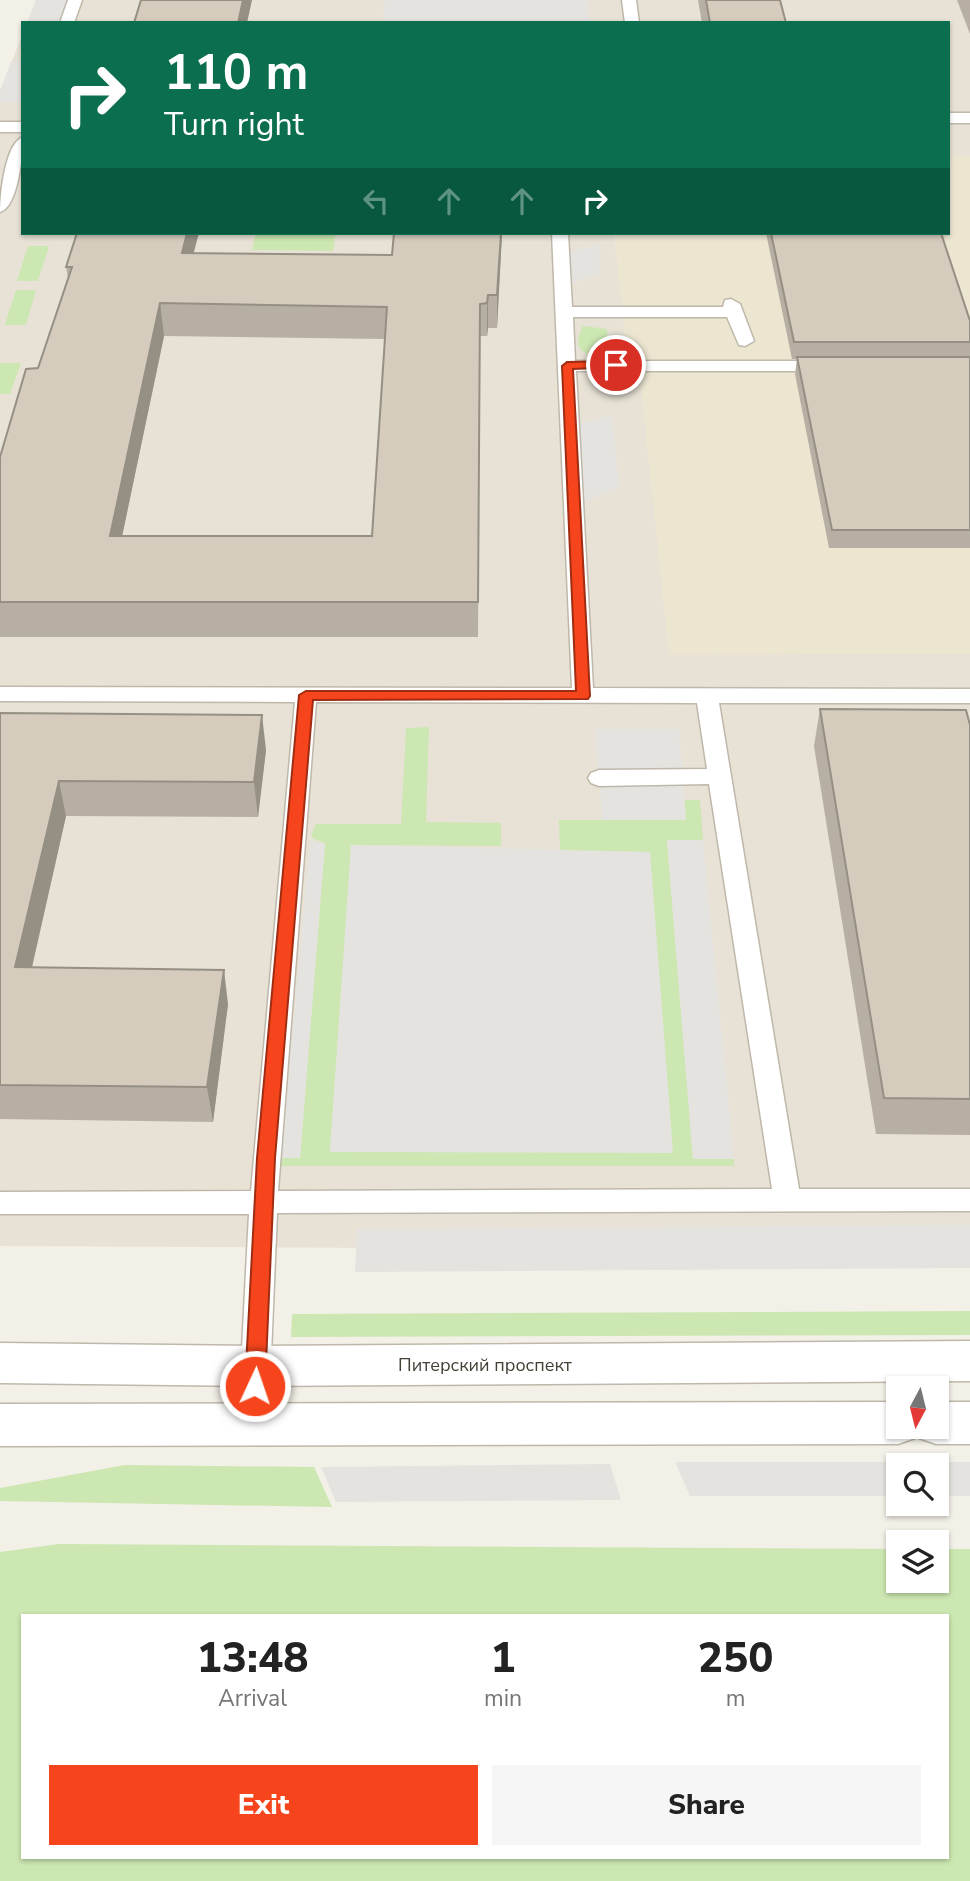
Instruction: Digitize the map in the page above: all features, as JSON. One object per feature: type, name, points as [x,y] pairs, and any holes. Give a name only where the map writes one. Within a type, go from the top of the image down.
[{"type":"street","name":"Питерский проспект","points":[[0,1363],[256,1366],[970,1361]]},
{"type":"street","points":[[0,1425],[886,1423]]},
{"type":"street","points":[[949,1423],[970,1423]]},
{"type":"lane","points":[[68,21],[75,0]]},
{"type":"lane","points":[[629,0],[632,21]]},
{"type":"lane","points":[[950,118],[970,118]]},
{"type":"lane","points":[[0,127],[21,127]]},
{"type":"lane","points":[[0,207],[21,148]]},
{"type":"lane","points":[[560,235],[583,696]]},
{"type":"lane","points":[[566,312],[732,308],[746,341]]},
{"type":"lane","points":[[567,366],[847,366]]},
{"type":"lane","points":[[0,694],[970,696]]},
{"type":"lane","points":[[253,1425],[264,1204],[306,695]]},
{"type":"lane","points":[[708,697],[787,1199]]},
{"type":"lane","points":[[600,778],[720,776]]},
{"type":"lane","points":[[0,1203],[970,1200]]},
{"type":"shaded area","points":[[36,0],[970,0],[970,1251],[0,1246],[0,91],[21,38],[21,235],[950,235],[950,21],[28,21]]},
{"type":"shaded area","points":[[36,0],[75,0],[68,21],[28,21]]},
{"type":"shaded area","points":[[385,0],[588,0],[590,21],[382,21]]},
{"type":"shaded area","points":[[11,62],[21,62],[21,102],[0,102],[0,91]]},
{"type":"shaded area","points":[[950,156],[970,156],[970,654],[669,655],[639,366],[627,356],[614,235],[950,235]]},
{"type":"shaded area","points":[[599,244],[600,272],[564,288],[561,255]]},
{"type":"shaded area","points":[[612,415],[619,486],[572,509],[571,427]]},
{"type":"shaded area","points":[[594,729],[679,729],[686,820],[603,820]]},
{"type":"shaded area","points":[[667,840],[703,840],[734,1159],[693,1159]]},
{"type":"shaded area","points":[[310,842],[325,843],[300,1158],[281,1158]]},
{"type":"shaded area","points":[[351,845],[650,852],[673,1153],[330,1152]]},
{"type":"shaded area","points":[[970,1225],[970,1268],[355,1272],[357,1229]]},
{"type":"shaded area","points":[[675,1462],[886,1462],[886,1496],[690,1496]]},
{"type":"shaded area","points":[[949,1462],[970,1462],[970,1496],[949,1496]]},
{"type":"shaded area","points":[[610,1464],[621,1500],[336,1502],[321,1467]]},
{"type":"green space","points":[[256,235],[336,235],[333,251],[252,250]]},
{"type":"green space","points":[[28,246],[49,246],[38,281],[17,281]]},
{"type":"green space","points":[[16,290],[36,290],[26,325],[5,325]]},
{"type":"green space","points":[[583,326],[607,329],[608,356],[582,351],[578,342]]},
{"type":"green space","points":[[0,363],[21,363],[10,394],[0,394]]},
{"type":"green space","points":[[429,727],[426,822],[501,823],[501,846],[352,845],[330,1151],[650,852],[560,851],[559,820],[686,820],[684,800],[700,800],[703,840],[667,840],[693,1159],[734,1159],[734,1166],[281,1166],[270,1158],[300,1158],[325,843],[311,835],[316,824],[401,824],[406,728]]},
{"type":"green space","points":[[970,1311],[970,1335],[291,1337],[292,1314]]},
{"type":"green space","points":[[125,1465],[314,1467],[332,1507],[0,1501],[0,1488]]},
{"type":"green space","points":[[59,1544],[886,1549],[886,1593],[949,1593],[949,1549],[970,1549],[970,1881],[0,1881],[0,1552]]},
{"type":"building","points":[[141,0],[243,0],[238,21],[135,21]]},
{"type":"building","points":[[706,0],[780,0],[785,21],[710,21]]},
{"type":"building","points":[[76,235],[186,235],[182,253],[392,255],[394,235],[501,235],[497,295],[488,295],[487,303],[480,304],[478,602],[0,602],[0,457],[26,369],[38,368],[72,267],[66,267]],"holes":[[[160,303],[387,307],[372,536],[110,536]]]},
{"type":"building","points":[[771,235],[942,235],[970,321],[970,342],[794,342]]},
{"type":"building","points":[[797,357],[970,357],[970,530],[832,530]]},
{"type":"building","points":[[820,709],[966,710],[970,725],[970,1099],[884,1098]]},
{"type":"building","points":[[0,713],[262,715],[254,782],[59,781],[15,967],[224,970],[207,1087],[0,1085]]},
{"type":"route","points":[[255,1386],[266,1158],[306,720],[306,695],[583,696],[567,366],[616,365]]}]
